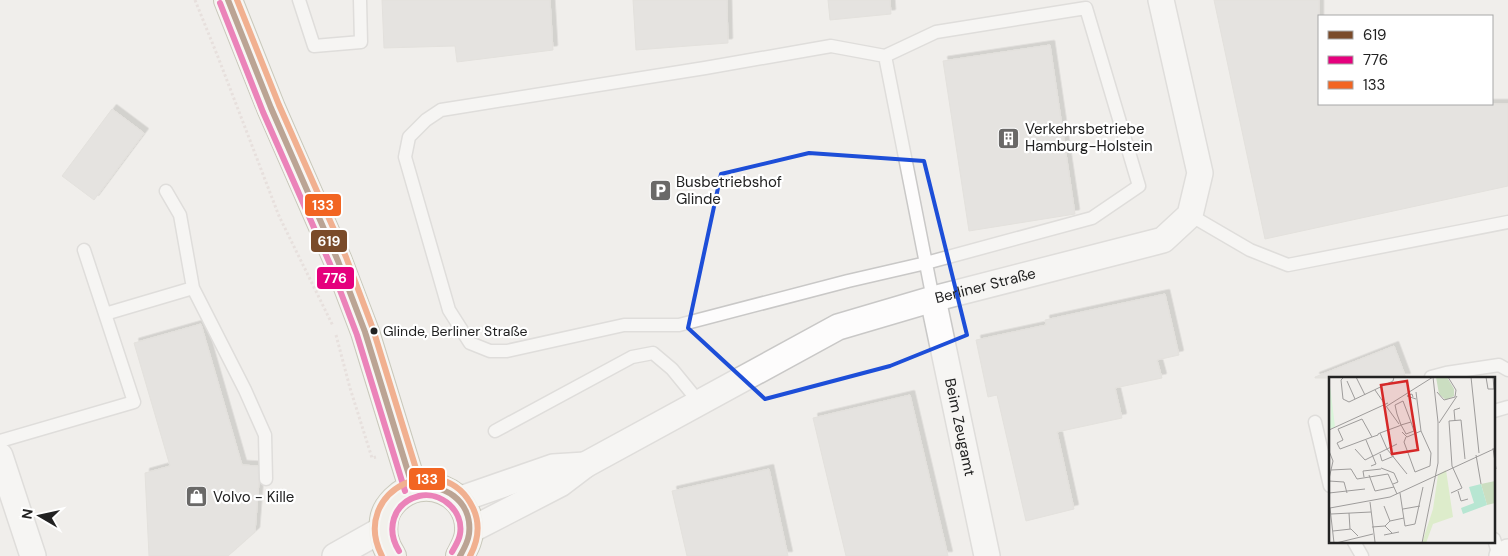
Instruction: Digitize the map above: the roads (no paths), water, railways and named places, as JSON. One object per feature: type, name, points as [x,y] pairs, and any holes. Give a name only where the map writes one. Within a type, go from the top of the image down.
[{"type":"main road","points":[[228,0],[338,261],[365,332],[413,488]]},
{"type":"main road","points":[[392,556],[384,539],[385,516],[391,504],[400,494],[413,488],[425,486],[438,487],[458,500],[468,520],[465,544]]},
{"type":"street","points":[[1161,0],[1200,173],[1190,215]]},
{"type":"street","name":"Berliner Straße","points":[[465,544],[560,484],[585,465],[838,327],[933,299],[1163,240],[1190,215]]},
{"type":"street","name":"Beim Zeugamt","points":[[933,299],[988,556]]},
{"type":"street","points":[[0,456],[33,556]]},
{"type":"street","name":"Berliner Straße","points":[[458,500],[553,466],[585,465]]},
{"type":"street","points":[[335,556],[383,529]]},
{"type":"street","points":[[1500,556],[1508,552]]},
{"type":"lane","points":[[299,0],[314,46],[361,42],[360,0]]},
{"type":"lane","points":[[1086,8],[1139,186],[1092,218],[926,263],[679,325],[624,325],[507,351],[490,351],[470,343],[449,310],[405,156],[410,137],[426,120],[441,110],[695,70],[831,46],[885,56],[936,32],[1086,8]]},
{"type":"lane","points":[[885,56],[933,299]]},
{"type":"lane","points":[[166,191],[180,215],[193,288],[245,390],[265,435],[266,479]]},
{"type":"lane","points":[[1190,215],[1250,250],[1288,265],[1508,222]]},
{"type":"lane","points":[[0,441],[134,402],[84,250]]},
{"type":"lane","points":[[105,314],[193,288]]},
{"type":"lane","points":[[495,431],[632,357],[653,353],[672,369],[699,402]]},
{"type":"lane","points":[[1431,376],[1499,364],[1508,370]]},
{"type":"lane","points":[[1315,422],[1329,482]]},
{"type":"lane","points":[[1355,544],[1362,556]]},
{"type":"lane","points":[[1496,544],[1500,556]]},
{"type":"place","name":"Verkehrsbetriebe Hamburg-Holstein","points":[[1009,138]]},
{"type":"place","name":"Busbetriebshof Glinde","points":[[660,191]]},
{"type":"place","name":"Glinde, Berliner Straße","points":[[374,331]]},
{"type":"place","name":"Volvo - Kille","points":[[197,497]]}]
